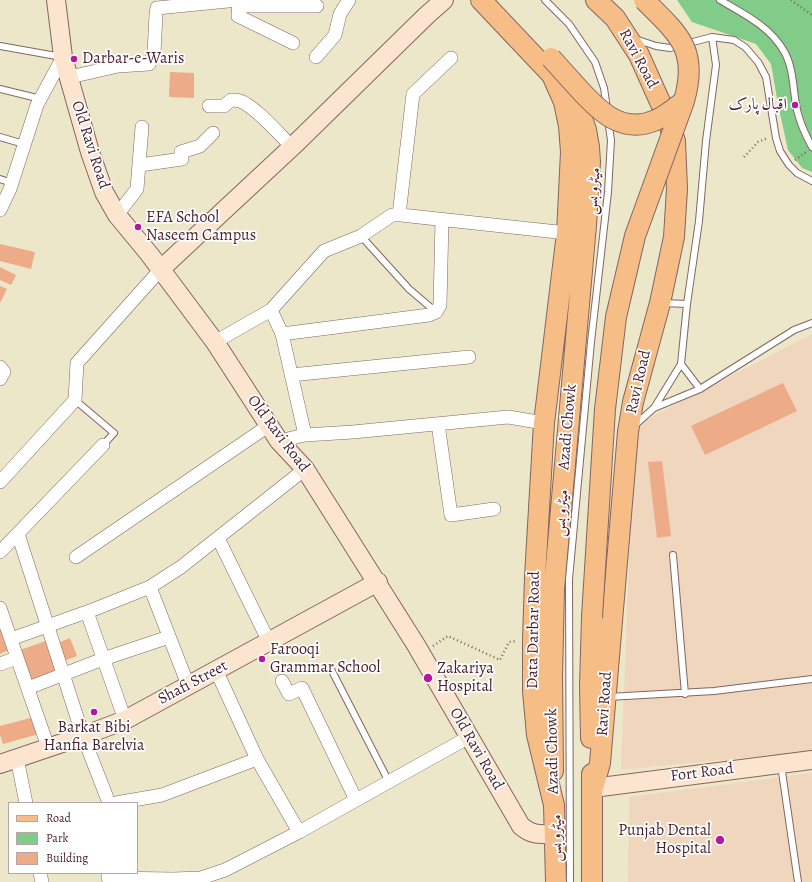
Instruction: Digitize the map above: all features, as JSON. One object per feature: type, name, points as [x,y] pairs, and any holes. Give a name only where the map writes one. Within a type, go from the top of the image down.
[{"type":"main road","points":[[481,0],[552,75],[564,102],[569,126],[571,152],[567,233],[544,423]]},
{"type":"main road","points":[[497,0],[596,108],[612,119],[621,123],[640,124],[652,122],[666,115],[684,101]]},
{"type":"main road","name":"Ravi Road","points":[[592,788],[600,763],[628,432],[639,376],[660,303],[674,237],[677,189],[675,141],[665,113],[639,55],[613,9],[596,0]]},
{"type":"main road","points":[[592,882],[590,686],[592,617],[605,409],[616,317],[635,236],[684,101],[689,77],[688,59],[684,46],[674,29],[644,0]]},
{"type":"main road","name":"Azadi Chowk","points":[[551,58],[580,112],[586,130],[590,162],[586,225],[554,590],[552,676],[554,805]]},
{"type":"main road","name":"Data Darbar Road","points":[[544,423],[535,577],[533,691],[536,735],[554,805],[556,882]]},
{"type":"street","name":"Old Ravi Road","points":[[56,0],[63,57],[70,77],[90,152],[104,192],[118,215],[215,342],[268,426],[279,441],[305,469],[378,582],[521,826],[529,832],[535,834],[555,834]]},
{"type":"street","points":[[316,57],[335,35],[340,14],[349,0]]},
{"type":"street","points":[[0,482],[75,400],[77,363],[160,269],[292,147],[444,0]]},
{"type":"street","points":[[239,2],[238,16],[293,43]]},
{"type":"street","points":[[70,77],[118,66],[148,64],[154,54],[157,8],[239,2],[318,6]]},
{"type":"street","points":[[0,210],[6,181],[24,144],[37,105],[63,57]]},
{"type":"street","points":[[399,215],[413,94],[451,58]]},
{"type":"street","points":[[209,106],[224,106],[231,100],[241,101],[270,124],[292,147]]},
{"type":"street","points":[[118,215],[137,190],[142,128]]},
{"type":"street","points":[[140,165],[182,159],[181,152],[200,146],[213,133]]},
{"type":"street","points":[[215,342],[271,310],[324,251],[360,236],[392,215],[567,233]]},
{"type":"street","points":[[282,334],[429,315],[436,312],[440,305],[442,220]]},
{"type":"street","points":[[271,310],[282,334],[305,435]]},
{"type":"street","points":[[291,375],[469,357]]},
{"type":"street","points":[[0,367],[4,372],[0,379]]},
{"type":"street","points":[[279,441],[305,435],[508,417],[544,423]]},
{"type":"street","points":[[438,424],[451,514],[494,509]]},
{"type":"street","points":[[76,557],[268,426]]},
{"type":"street","points":[[0,552],[103,445]]},
{"type":"street","points":[[10,639],[150,588],[181,567],[305,469]]},
{"type":"street","points":[[18,534],[83,736],[110,802]]},
{"type":"street","points":[[218,538],[268,642]]},
{"type":"street","name":"Shafi Street","points":[[0,764],[125,720],[378,582]]},
{"type":"street","points":[[150,588],[188,685]]},
{"type":"street","points":[[0,608],[48,748]]},
{"type":"street","points":[[87,612],[125,720]]},
{"type":"street","points":[[28,688],[104,659],[169,637]]},
{"type":"street","points":[[0,664],[17,658]]},
{"type":"street","points":[[216,670],[257,759],[299,832]]},
{"type":"street","points":[[282,681],[289,694],[302,688],[356,800]]},
{"type":"street","points":[[108,874],[108,878],[195,880],[225,870],[299,832],[469,737]]},
{"type":"street","points":[[17,758],[26,802]]},
{"type":"street","points":[[122,802],[162,795],[257,759]]},
{"type":"street","name":"Fort Road","points":[[592,788],[812,760]]},
{"type":"lane","name":"میٹرو بس","points":[[545,0],[569,24],[595,62],[604,88],[611,140],[608,192],[591,342],[569,579],[570,882]]},
{"type":"lane","points":[[720,0],[754,20],[776,39],[786,54],[793,79],[797,111],[812,147]]},
{"type":"lane","points":[[628,37],[656,46],[670,48],[712,37],[739,42],[758,62],[766,77],[776,138],[780,151],[789,165],[797,173],[812,181]]},
{"type":"lane","points":[[628,432],[654,408],[681,364],[687,304],[699,221],[706,141],[716,65],[712,37]]},
{"type":"lane","points":[[0,46],[63,57]]},
{"type":"lane","points":[[0,89],[41,99]]},
{"type":"lane","points":[[0,137],[24,144]]},
{"type":"lane","points":[[360,236],[409,289],[436,312]]},
{"type":"lane","points":[[660,303],[687,304]]},
{"type":"lane","points":[[654,408],[700,389],[794,330],[812,323]]},
{"type":"lane","points":[[681,364],[700,389]]},
{"type":"lane","points":[[75,400],[114,433],[103,445]]},
{"type":"lane","points":[[673,555],[685,694]]},
{"type":"lane","points":[[332,671],[389,782]]},
{"type":"lane","points":[[606,697],[685,694],[812,679]]},
{"type":"lane","points":[[781,763],[798,882]]},
{"type":"path","points":[[791,0],[812,15]]},
{"type":"path","points":[[744,157],[758,142],[767,138],[776,138]]},
{"type":"path","points":[[789,165],[812,147]]},
{"type":"path","points":[[421,654],[448,636],[500,660],[509,642],[533,640]]},
{"type":"shaded area","points":[[812,334],[812,751],[621,770],[634,426]]},
{"type":"shaded area","name":"Punjab Dental Hospital","points":[[812,773],[812,882],[628,882],[629,797]]},
{"type":"green space","name":"اقبال پارک","points":[[677,0],[812,0],[812,172],[802,168],[788,150],[771,64],[756,44],[692,22]]},
{"type":"building","points":[[170,72],[194,73],[194,98],[169,97]]},
{"type":"building","points":[[0,244],[35,252],[31,269],[0,261]]},
{"type":"building","points":[[0,267],[16,275],[11,285],[0,280]]},
{"type":"building","points":[[0,286],[7,289],[0,303]]},
{"type":"building","points":[[783,383],[797,411],[705,455],[691,426]]},
{"type":"building","points":[[662,461],[671,536],[657,538],[648,462]]},
{"type":"building","points":[[1,628],[11,649],[0,654],[0,629]]},
{"type":"building","points":[[70,638],[77,656],[61,662],[55,644]]},
{"type":"building","points":[[49,640],[60,670],[27,681],[17,651]]},
{"type":"building","points":[[34,717],[39,734],[3,744],[0,735],[0,726]]},
{"type":"place","name":"Darbar-e-Waris","points":[[74,59]]},
{"type":"place","name":"اقبال پارک","points":[[795,105]]},
{"type":"place","name":"EFA School Naseem Campus","points":[[138,227]]},
{"type":"place","name":"Farooqi Grammar School","points":[[262,659]]},
{"type":"place","name":"Zakariya Hospital","points":[[428,678]]},
{"type":"place","name":"Barkat Bibi Hanfia Barelvia","points":[[94,712]]},
{"type":"place","name":"Punjab Dental Hospital","points":[[720,840]]}]
